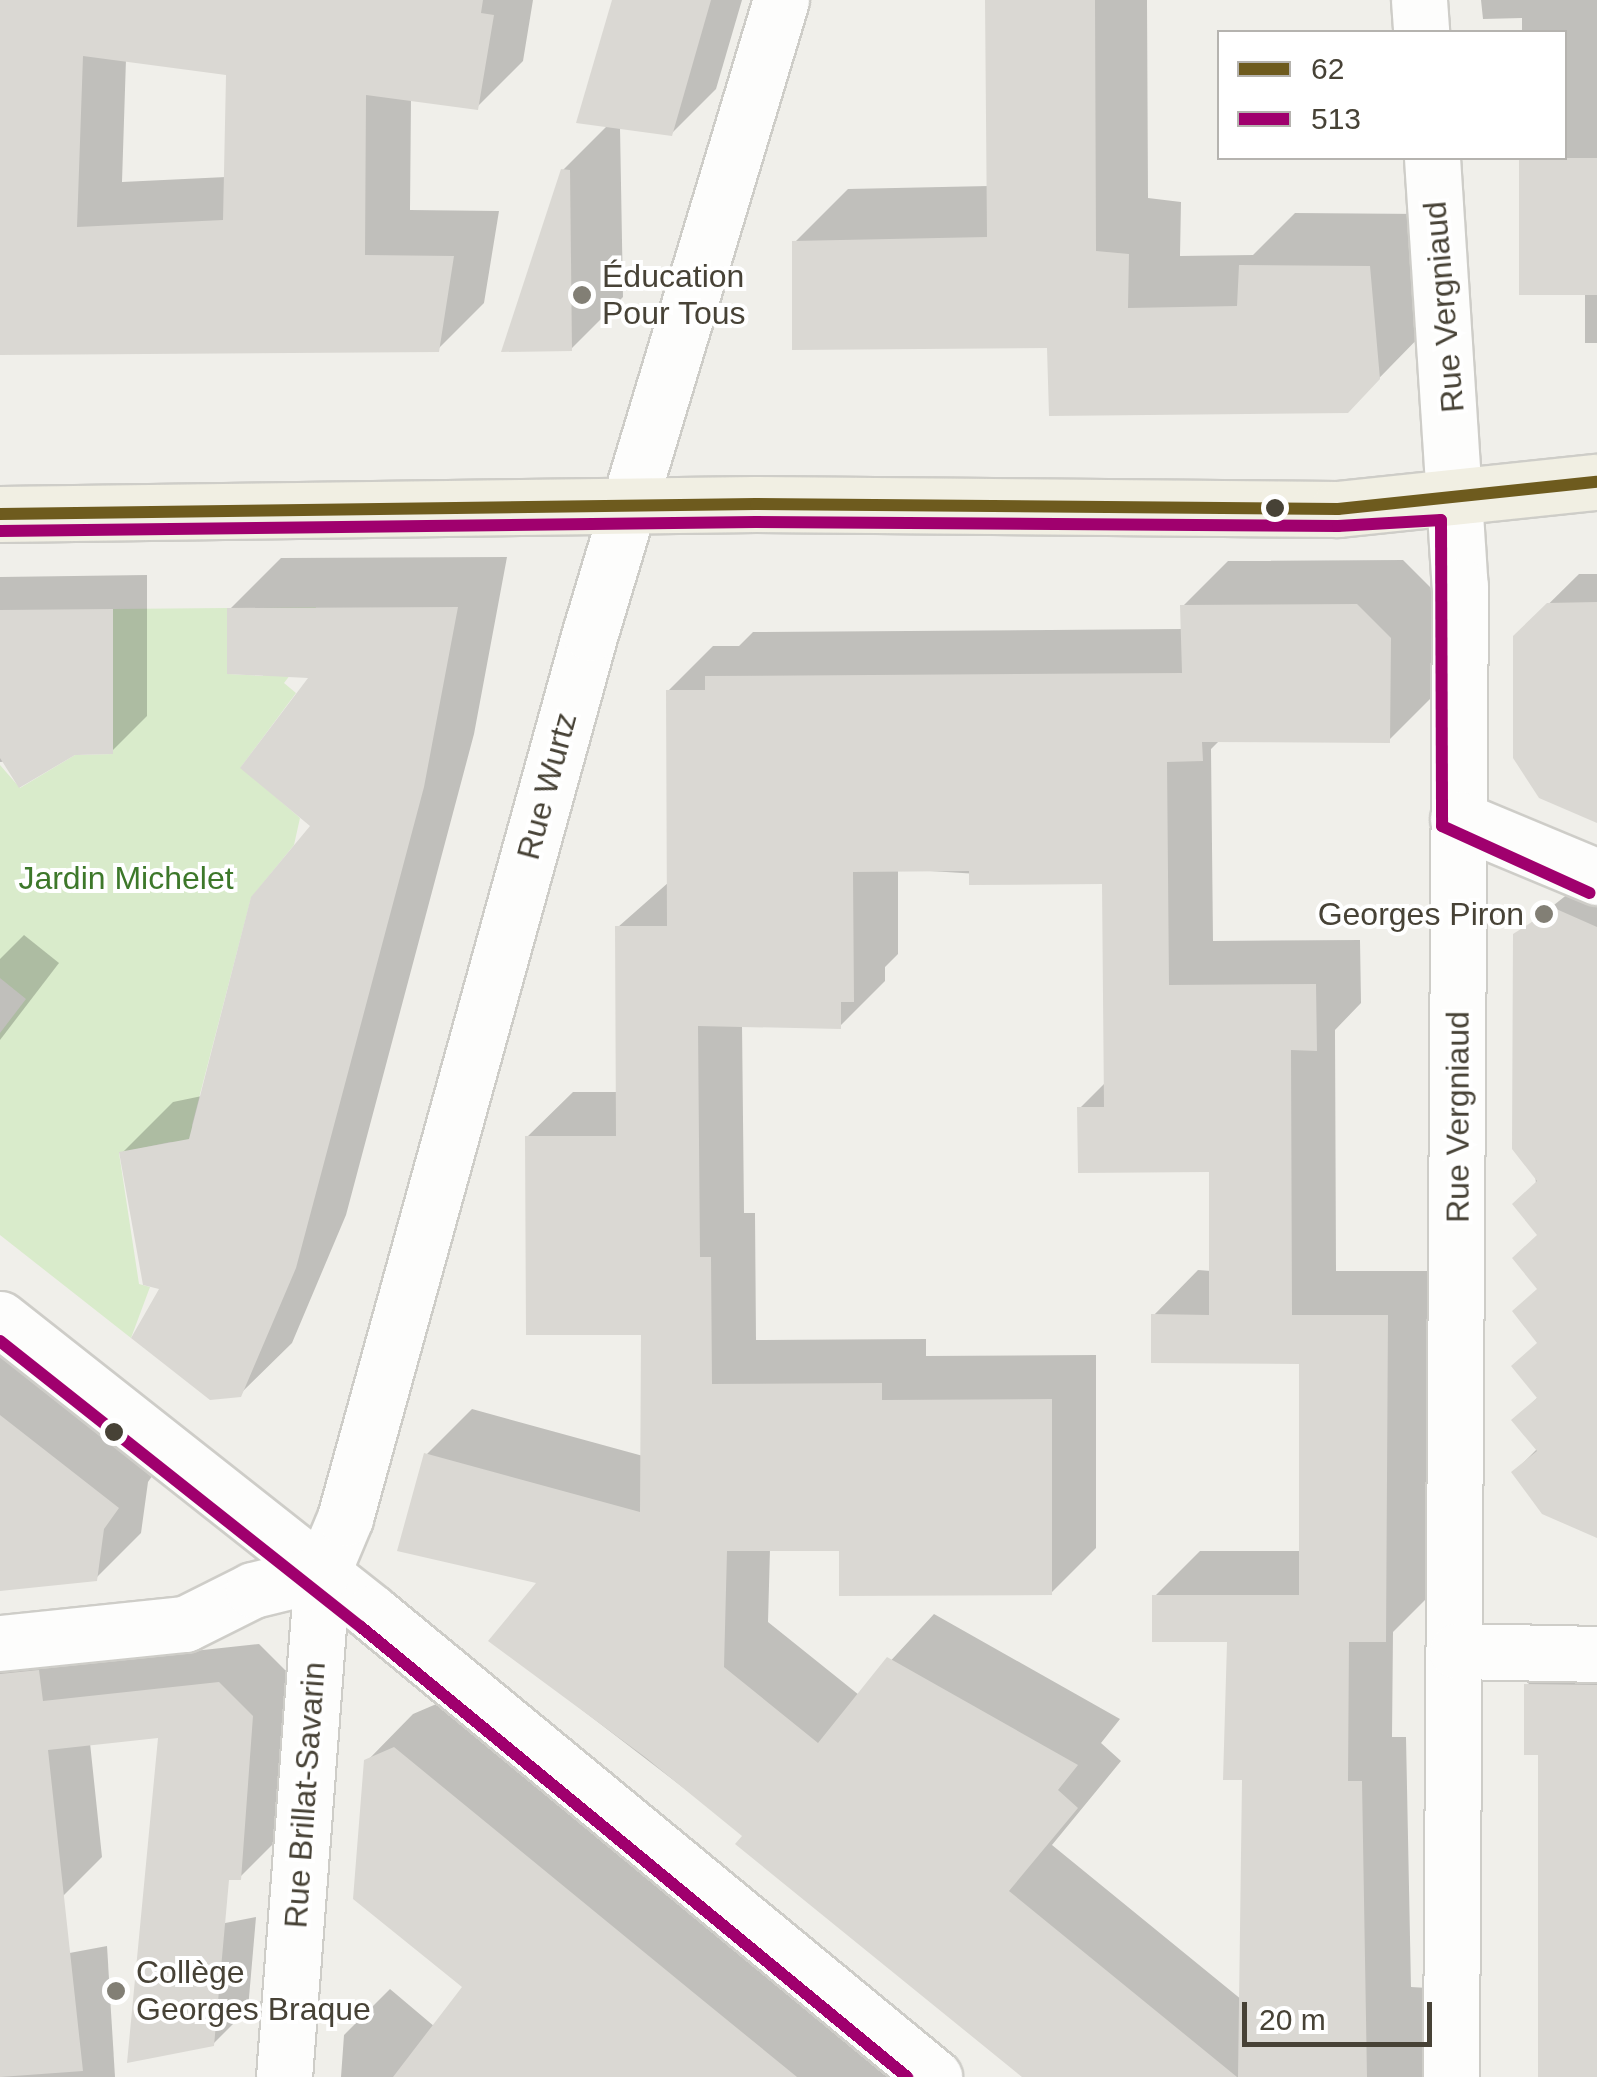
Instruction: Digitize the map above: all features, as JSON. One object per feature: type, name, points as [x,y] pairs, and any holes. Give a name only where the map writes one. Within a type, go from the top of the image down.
[{"type":"main road","points":[[0,514],[628,506],[1338,509],[1458,500],[1597,482]]},
{"type":"street","name":"Rue Wurtz","points":[[322,1573],[345,1518],[628,506],[781,0]]},
{"type":"street","points":[[1418,0],[1421,30]]},
{"type":"street","name":"Rue Vergniaud","points":[[1432,160],[1458,500],[1457,1651],[1450,2077]]},
{"type":"street","points":[[1458,819],[1597,877]]},
{"type":"street","points":[[0,1318],[322,1573],[934,2077]]},
{"type":"street","points":[[0,1643],[185,1624],[253,1590],[322,1573]]},
{"type":"street","name":"Rue Brillat-Savarin","points":[[284,2077],[322,1573]]},
{"type":"street","points":[[1457,1651],[1597,1654]]},
{"type":"green space","name":"Jardin Michelet","points":[[316,607],[307,653],[284,683],[296,693],[241,767],[300,818],[294,845],[251,898],[192,1125],[197,1145],[170,1142],[119,1153],[139,1284],[150,1287],[131,1338],[0,1235],[0,1033],[26,999],[0,978],[0,765],[20,788],[75,755],[113,754],[113,609],[227,608],[228,674],[263,676],[262,608]]},
{"type":"building","points":[[0,0],[483,0],[481,13],[494,15],[478,110],[366,95],[365,255],[454,256],[439,352],[0,355]],"holes":[[[83,56],[226,75],[223,220],[77,227]]]},
{"type":"building","points":[[612,0],[711,0],[672,136],[576,123]]},
{"type":"building","points":[[985,0],[1095,0],[1096,251],[1129,254],[1128,308],[1237,306],[1239,265],[1370,266],[1380,379],[1348,413],[1049,416],[1047,348],[792,350],[792,241],[987,237]]},
{"type":"building","points":[[1597,158],[1597,295],[1519,295],[1519,160]]},
{"type":"building","points":[[561,169],[570,170],[572,351],[501,352]]},
{"type":"building","points":[[1597,602],[1597,823],[1539,798],[1513,758],[1513,636],[1547,603]]},
{"type":"building","points":[[1357,604],[1391,638],[1390,743],[1202,742],[1203,761],[1167,762],[1169,985],[1316,984],[1317,1051],[1291,1050],[1292,1315],[1388,1315],[1386,1642],[1349,1642],[1348,1781],[1362,1781],[1367,2077],[1238,2077],[1242,1780],[1223,1780],[1227,1642],[1152,1642],[1152,1595],[1299,1595],[1299,1364],[1151,1363],[1151,1314],[1209,1315],[1209,1172],[1078,1173],[1077,1107],[1104,1107],[1102,884],[969,885],[969,871],[853,872],[854,1002],[841,1002],[841,1029],[698,1026],[700,1257],[711,1257],[712,1384],[882,1383],[882,1400],[1052,1399],[1052,1595],[839,1596],[839,1551],[727,1551],[724,1667],[818,1743],[887,1657],[1078,1765],[1058,1790],[1078,1808],[1009,1891],[1237,2077],[1022,2077],[735,1844],[742,1836],[645,1757],[488,1641],[536,1583],[397,1551],[424,1453],[640,1512],[641,1335],[526,1335],[525,1136],[616,1136],[615,926],[667,926],[666,690],[705,690],[705,676],[1182,673],[1180,605]]},
{"type":"building","points":[[458,607],[424,787],[296,1268],[241,1397],[210,1400],[131,1338],[159,1289],[143,1285],[119,1152],[189,1139],[251,897],[310,826],[240,768],[308,678],[227,674],[227,608]]},
{"type":"building","points":[[113,609],[113,754],[75,755],[19,788],[0,758],[0,610]]},
{"type":"building","points":[[1554,908],[1597,927],[1597,1538],[1542,1514],[1511,1472],[1537,1451],[1511,1420],[1537,1398],[1511,1366],[1537,1343],[1512,1311],[1537,1289],[1512,1258],[1537,1235],[1512,1204],[1537,1181],[1512,1149],[1513,934]]},
{"type":"building","points":[[0,1415],[119,1508],[104,1529],[97,1581],[0,1591]]},
{"type":"building","points":[[39,1670],[43,1701],[219,1682],[253,1716],[241,1880],[229,1880],[214,2046],[127,2063],[158,1738],[48,1750],[83,2071],[0,2077],[0,1674]]},
{"type":"building","points":[[1524,1684],[1597,1685],[1597,2077],[1538,2077],[1538,1755],[1524,1755]]},
{"type":"building","points":[[394,1747],[797,2077],[393,2077],[462,1987],[353,1899],[364,1760]]},
{"type":"transit line","name":"62","points":[[0,514],[756,504],[1338,509],[1597,482]]},
{"type":"transit line","name":"513","points":[[0,531],[756,522],[1338,526],[1441,520],[1442,826],[1590,893]]},
{"type":"transit line","name":"513","points":[[0,1341],[361,1627],[907,2077]]},
{"type":"place","name":"Éducation Pour Tous","points":[[582,295]]},
{"type":"place","name":"Georges Piron","points":[[1544,914]]},
{"type":"place","name":"Collège Georges Braque","points":[[116,1991]]}]
